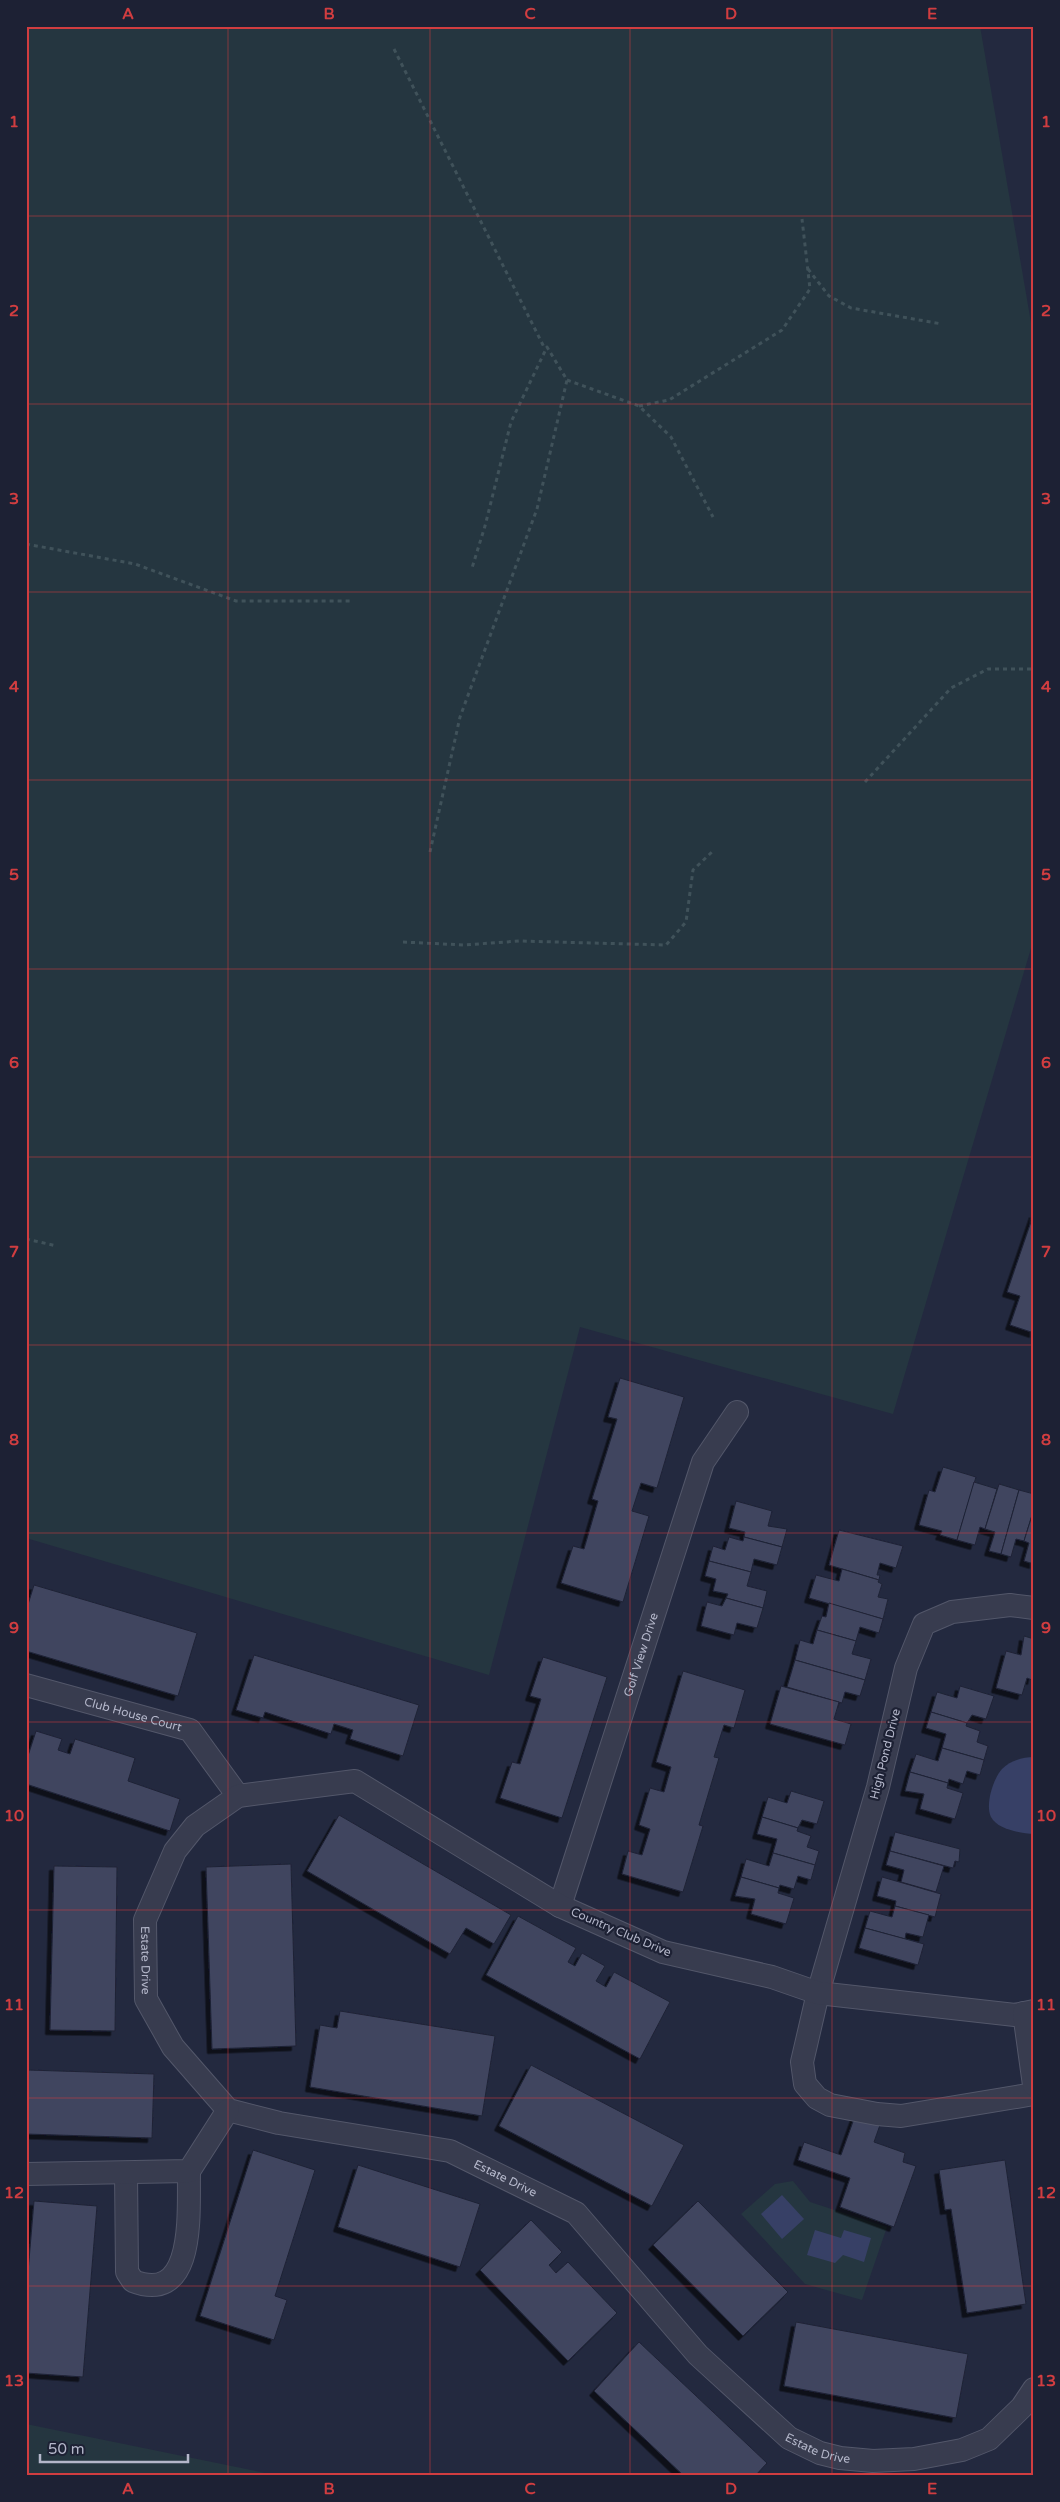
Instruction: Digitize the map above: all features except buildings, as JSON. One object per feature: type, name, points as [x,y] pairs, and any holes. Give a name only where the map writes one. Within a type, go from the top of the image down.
[{"type":"street","name":"Golf View Drive","points":[[560,1906],[703,1462],[737,1412]]},
{"type":"street","name":"High Pond Drive","points":[[818,1993],[878,1787],[906,1668],[924,1624],[952,1612],[1010,1605],[1034,1608]]},
{"type":"street","name":"Club House Court","points":[[26,1686],[190,1730],[238,1796]]},
{"type":"street","name":"Country Club Drive","points":[[238,1796],[355,1781],[560,1906],[663,1952],[772,1977],[818,1993],[1015,2015],[1029,2012]]},
{"type":"street","name":"Estate Drive","points":[[238,1796],[195,1826],[175,1852],[145,1920],[146,1999],[173,2047],[228,2110],[279,2123],[450,2152],[576,2213],[698,2355],[789,2438],[820,2454],[873,2461],[914,2459],[962,2450],[989,2439],[1022,2407],[1034,2389]]},
{"type":"street","points":[[818,1993],[802,2062],[805,2084],[817,2098],[830,2105],[877,2114],[902,2116],[1034,2094]]},
{"type":"street","points":[[1029,2012],[1034,2085]]},
{"type":"street","points":[[126,2173],[127,2272],[133,2281],[154,2286],[170,2281],[176,2274],[182,2259],[186,2240],[189,2171],[228,2110]]},
{"type":"street","points":[[26,2174],[189,2171]]},
{"type":"path","points":[[394,49],[546,350]]},
{"type":"path","points":[[639,406],[670,400],[782,330],[810,290],[802,218]]},
{"type":"path","points":[[808,268],[829,296],[851,308],[942,324]]},
{"type":"path","points":[[546,350],[547,347],[568,380],[639,406],[671,437],[713,517]]},
{"type":"path","points":[[472,568],[512,422],[546,350]]},
{"type":"path","points":[[430,852],[460,717],[537,509],[568,380]]},
{"type":"path","points":[[26,544],[135,564],[236,602],[353,601]]},
{"type":"path","points":[[866,782],[951,688],[988,669],[1034,669]]},
{"type":"path","points":[[403,942],[464,945],[519,941],[666,945],[686,922],[694,870],[714,850]]},
{"type":"path","points":[[26,1239],[57,1246]]},
{"type":"shaded area","points":[[26,26],[980,26],[1034,340],[1034,938],[893,1414],[580,1327],[489,1675],[26,1538]]},
{"type":"shaded area","points":[[793,2181],[810,2202],[887,2227],[862,2300],[805,2284],[741,2214],[775,2184]]},
{"type":"shaded area","points":[[26,2424],[280,2476],[26,2476]]},
{"type":"water","points":[[1034,1757],[1034,1834],[1004,1828],[994,1821],[989,1812],[989,1799],[993,1785],[1002,1769],[1009,1764],[1017,1760]]},
{"type":"water","points":[[782,2195],[804,2219],[782,2239],[761,2214]]},
{"type":"water","points":[[815,2230],[841,2238],[844,2230],[871,2238],[864,2262],[843,2255],[835,2263],[807,2255]]}]
